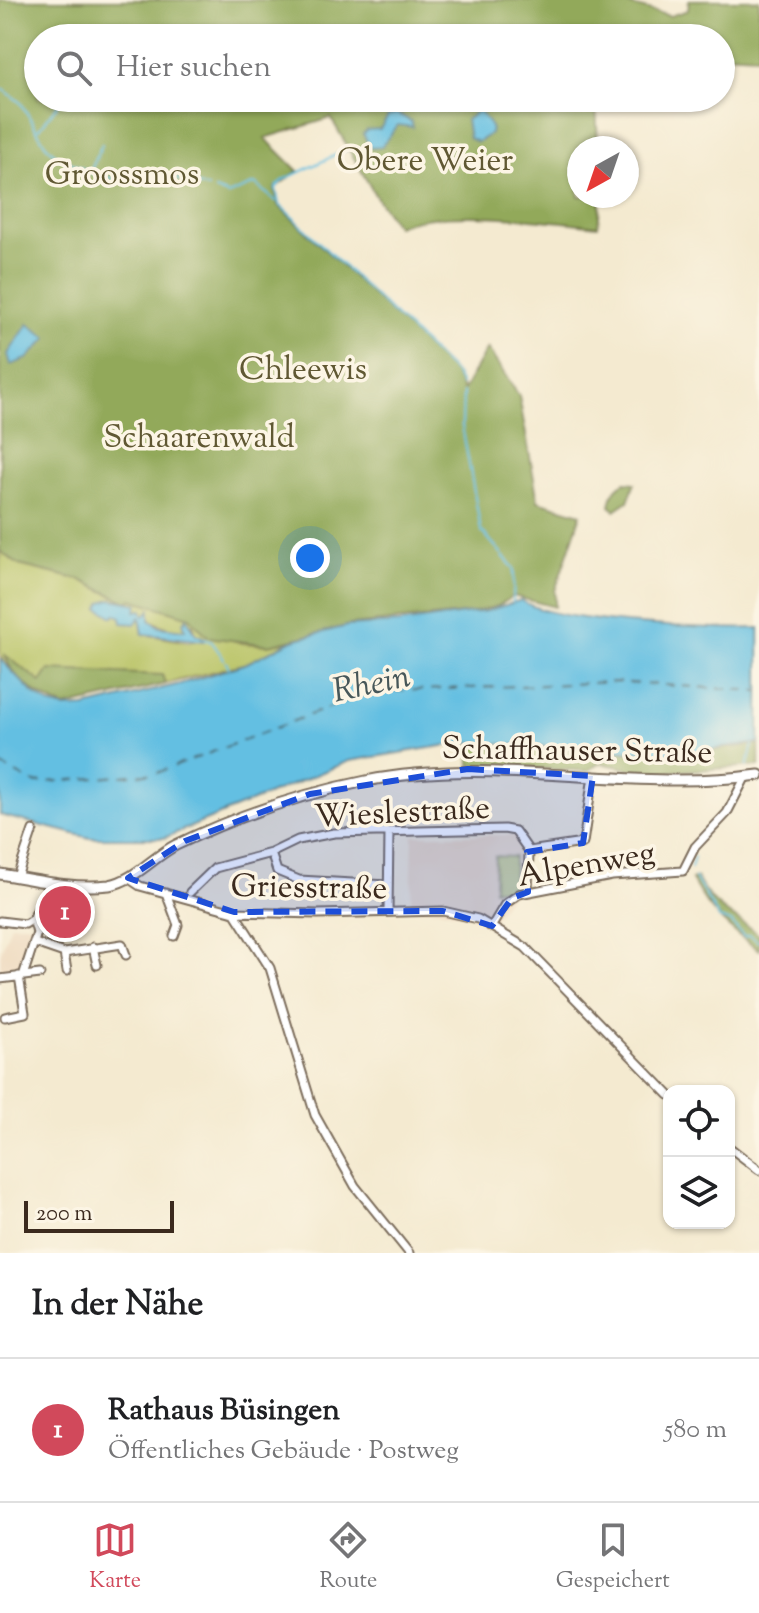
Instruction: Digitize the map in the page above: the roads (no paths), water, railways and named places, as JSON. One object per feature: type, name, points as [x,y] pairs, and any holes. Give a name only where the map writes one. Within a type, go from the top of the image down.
[{"type":"main road","name":"Schaffhauser Straße","points":[[128,878],[161,854],[201,834],[338,787],[410,774],[468,769],[692,782],[759,775]]},
{"type":"main road","points":[[0,874],[50,882],[99,885],[128,878]]},
{"type":"street","points":[[529,851],[583,843],[593,776]]},
{"type":"street","name":"Alpenweg","points":[[492,926],[505,904],[528,892],[621,875],[683,871],[705,836],[727,813],[746,776]]},
{"type":"street","points":[[17,877],[33,830]]},
{"type":"street","name":"Wieslestraße","points":[[190,892],[215,868],[271,853],[298,840],[334,833],[515,831],[529,851],[528,892]]},
{"type":"street","points":[[388,912],[389,832]]},
{"type":"street","points":[[271,853],[277,871],[299,880],[388,885]]},
{"type":"street","name":"Griesstraße","points":[[128,878],[136,884],[234,912],[443,911],[492,926],[525,947],[581,1009],[663,1089]]},
{"type":"street","points":[[0,921],[25,924],[33,919],[50,882]]},
{"type":"street","points":[[166,893],[178,925],[174,936]]},
{"type":"street","points":[[234,912],[270,968],[315,1115],[355,1186],[409,1253]]},
{"type":"street","points":[[5,1017],[25,1013],[21,976],[35,943],[37,932],[33,919]]},
{"type":"street","points":[[35,943],[64,953],[122,944],[126,955]]},
{"type":"street","points":[[93,947],[97,965]]},
{"type":"street","points":[[64,953],[67,971]]},
{"type":"street","points":[[0,979],[40,974]]},
{"type":"street","points":[[735,1152],[759,1170]]},
{"type":"water","points":[[480,112],[491,127],[490,134],[477,142],[469,138],[466,120]]},
{"type":"water","points":[[396,113],[411,121],[413,127],[398,125],[381,147],[371,148],[363,134],[367,130],[380,129],[388,116]]},
{"type":"water","points":[[28,324],[48,338],[27,359],[11,365],[8,354]]},
{"type":"water","points":[[111,599],[138,604],[136,611],[142,610],[144,616],[150,610],[150,620],[160,627],[185,630],[183,622],[187,618],[196,634],[205,638],[204,641],[143,634],[140,617],[135,624],[122,623],[121,617],[115,614],[113,617],[99,608],[102,602]]},
{"type":"water","name":"Rhein","points":[[521,600],[538,608],[598,620],[708,628],[759,628],[759,743],[680,754],[467,742],[349,761],[164,838],[90,838],[0,815],[0,659],[33,693],[49,704],[64,708],[85,707],[180,684],[247,663],[293,640],[347,626],[399,623],[487,611]]},
{"type":"waterway","points":[[2,88],[24,108]]},
{"type":"waterway","points":[[26,112],[45,144],[57,156],[98,176],[138,182],[163,175],[208,188]]},
{"type":"waterway","points":[[39,129],[52,112]]},
{"type":"waterway","points":[[90,172],[102,144]]},
{"type":"waterway","points":[[346,150],[283,180],[276,188],[279,204],[455,373],[461,385]]},
{"type":"waterway","points":[[215,190],[228,195],[255,184],[276,201]]},
{"type":"waterway","points":[[463,393],[462,426],[481,530],[502,554]]},
{"type":"waterway","points":[[503,556],[513,567]]},
{"type":"waterway","points":[[513,602],[514,569]]},
{"type":"waterway","points":[[204,639],[212,642],[224,659]]},
{"type":"waterway","points":[[226,662],[229,668]]},
{"type":"waterway","points":[[747,767],[753,745]]},
{"type":"waterway","points":[[691,868],[694,857]]},
{"type":"waterway","points":[[695,878],[719,918],[731,922],[744,937],[749,935],[759,942]]},
{"type":"place","name":"Rathaus Büsingen","points":[[65,912]]},
{"type":"park label","name":"Obere Weier","points":[[425,159]]},
{"type":"park label","name":"Groossmos","points":[[122,173]]},
{"type":"park label","name":"Chleewis","points":[[303,368]]},
{"type":"park label","name":"Schaarenwald","points":[[199,436]]}]
